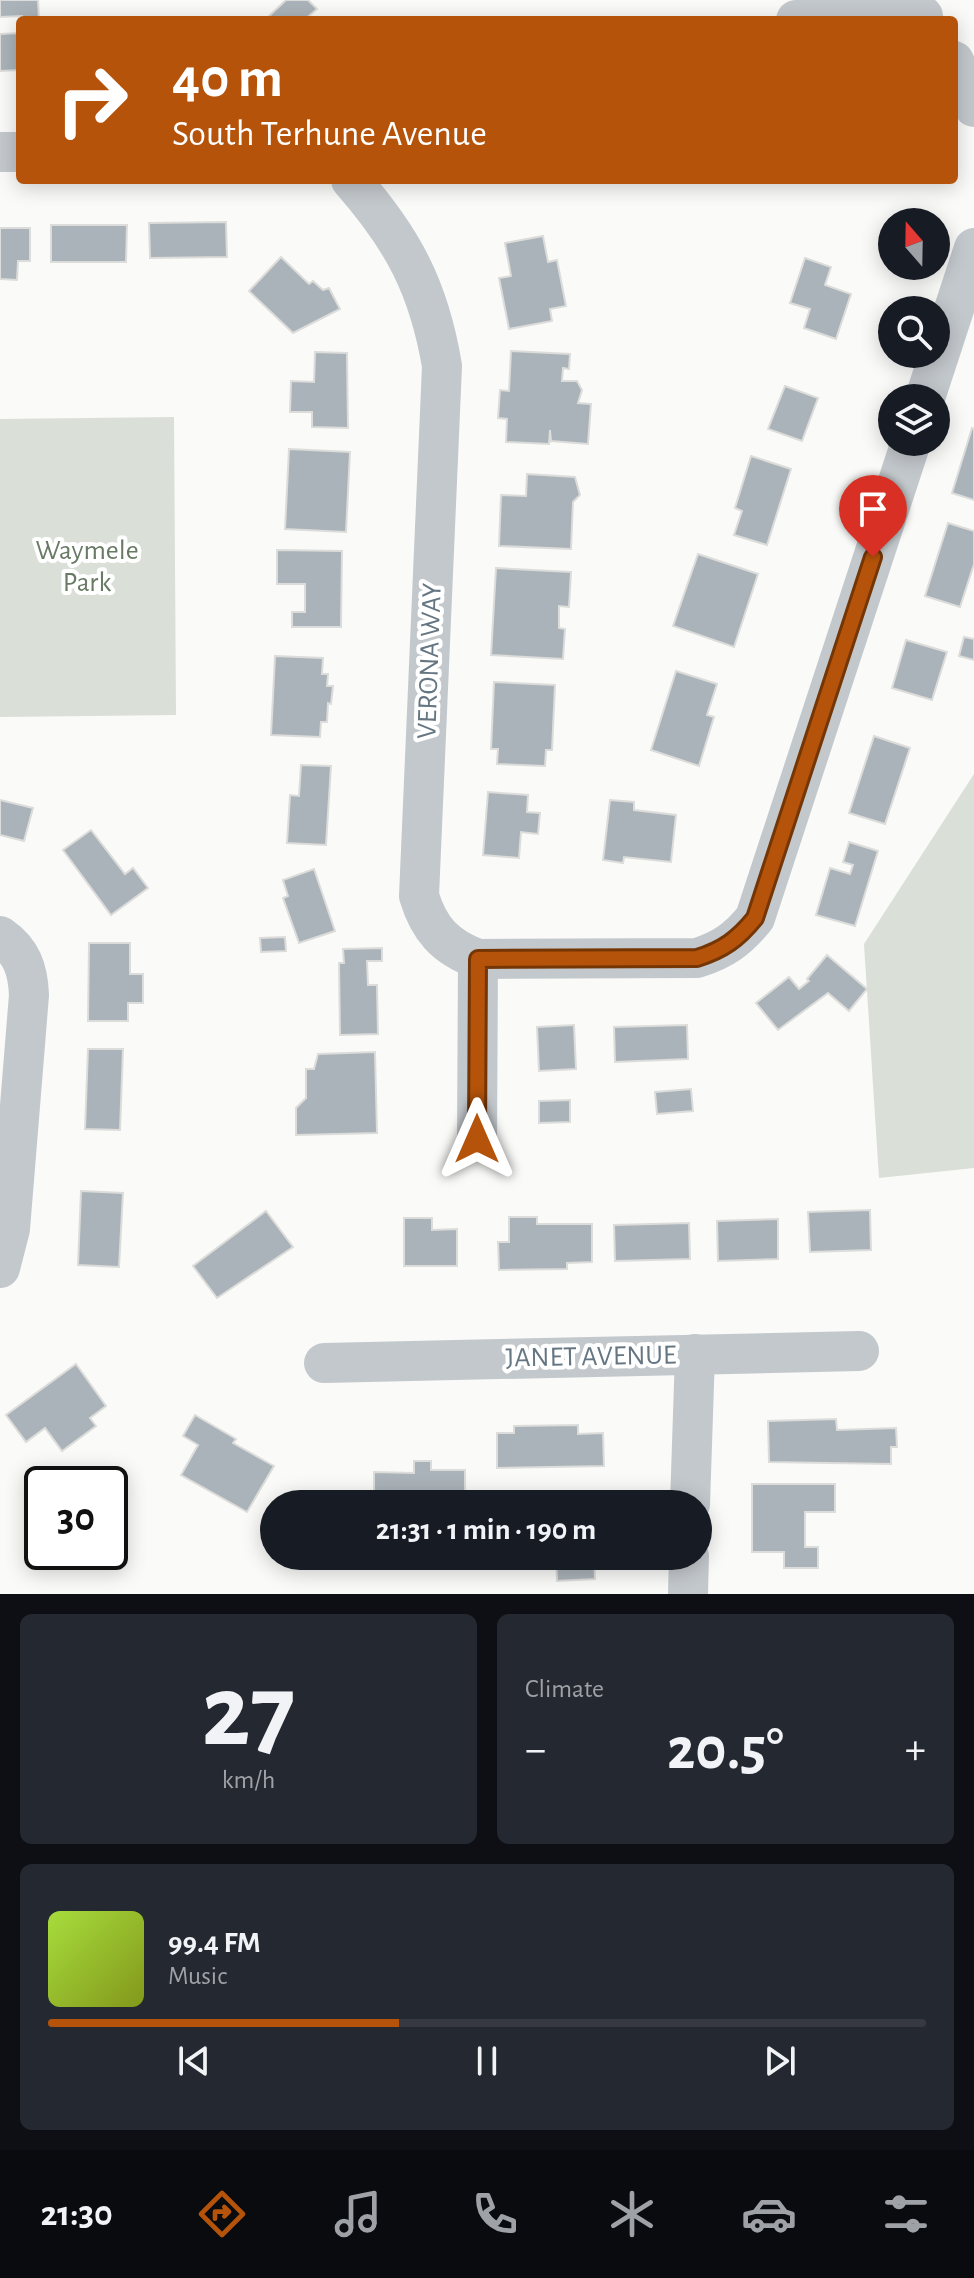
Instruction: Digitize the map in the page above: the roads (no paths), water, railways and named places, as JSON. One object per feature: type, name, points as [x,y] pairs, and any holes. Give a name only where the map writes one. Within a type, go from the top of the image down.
[{"type":"street","points":[[860,16],[924,12]]},
{"type":"street","points":[[958,70],[974,107]]},
{"type":"street","name":"VERONA WAY","points":[[354,184],[397,236],[418,275],[435,322],[442,366],[419,896],[426,917],[438,936],[456,951],[478,959]]},
{"type":"street","points":[[930,384],[974,248]]},
{"type":"street","points":[[477,1139],[478,959],[697,958],[720,951],[740,937],[755,918],[906,456]]},
{"type":"street","points":[[0,936],[19,954],[28,974],[29,995],[10,1229],[0,1268]]},
{"type":"street","name":"JANET AVENUE","points":[[324,1363],[859,1351]]},
{"type":"street","points":[[690,1490],[695,1354]]},
{"type":"street","points":[[688,1594],[689,1570]]},
{"type":"park label","name":"Waymele Park","points":[[87,567]]}]
